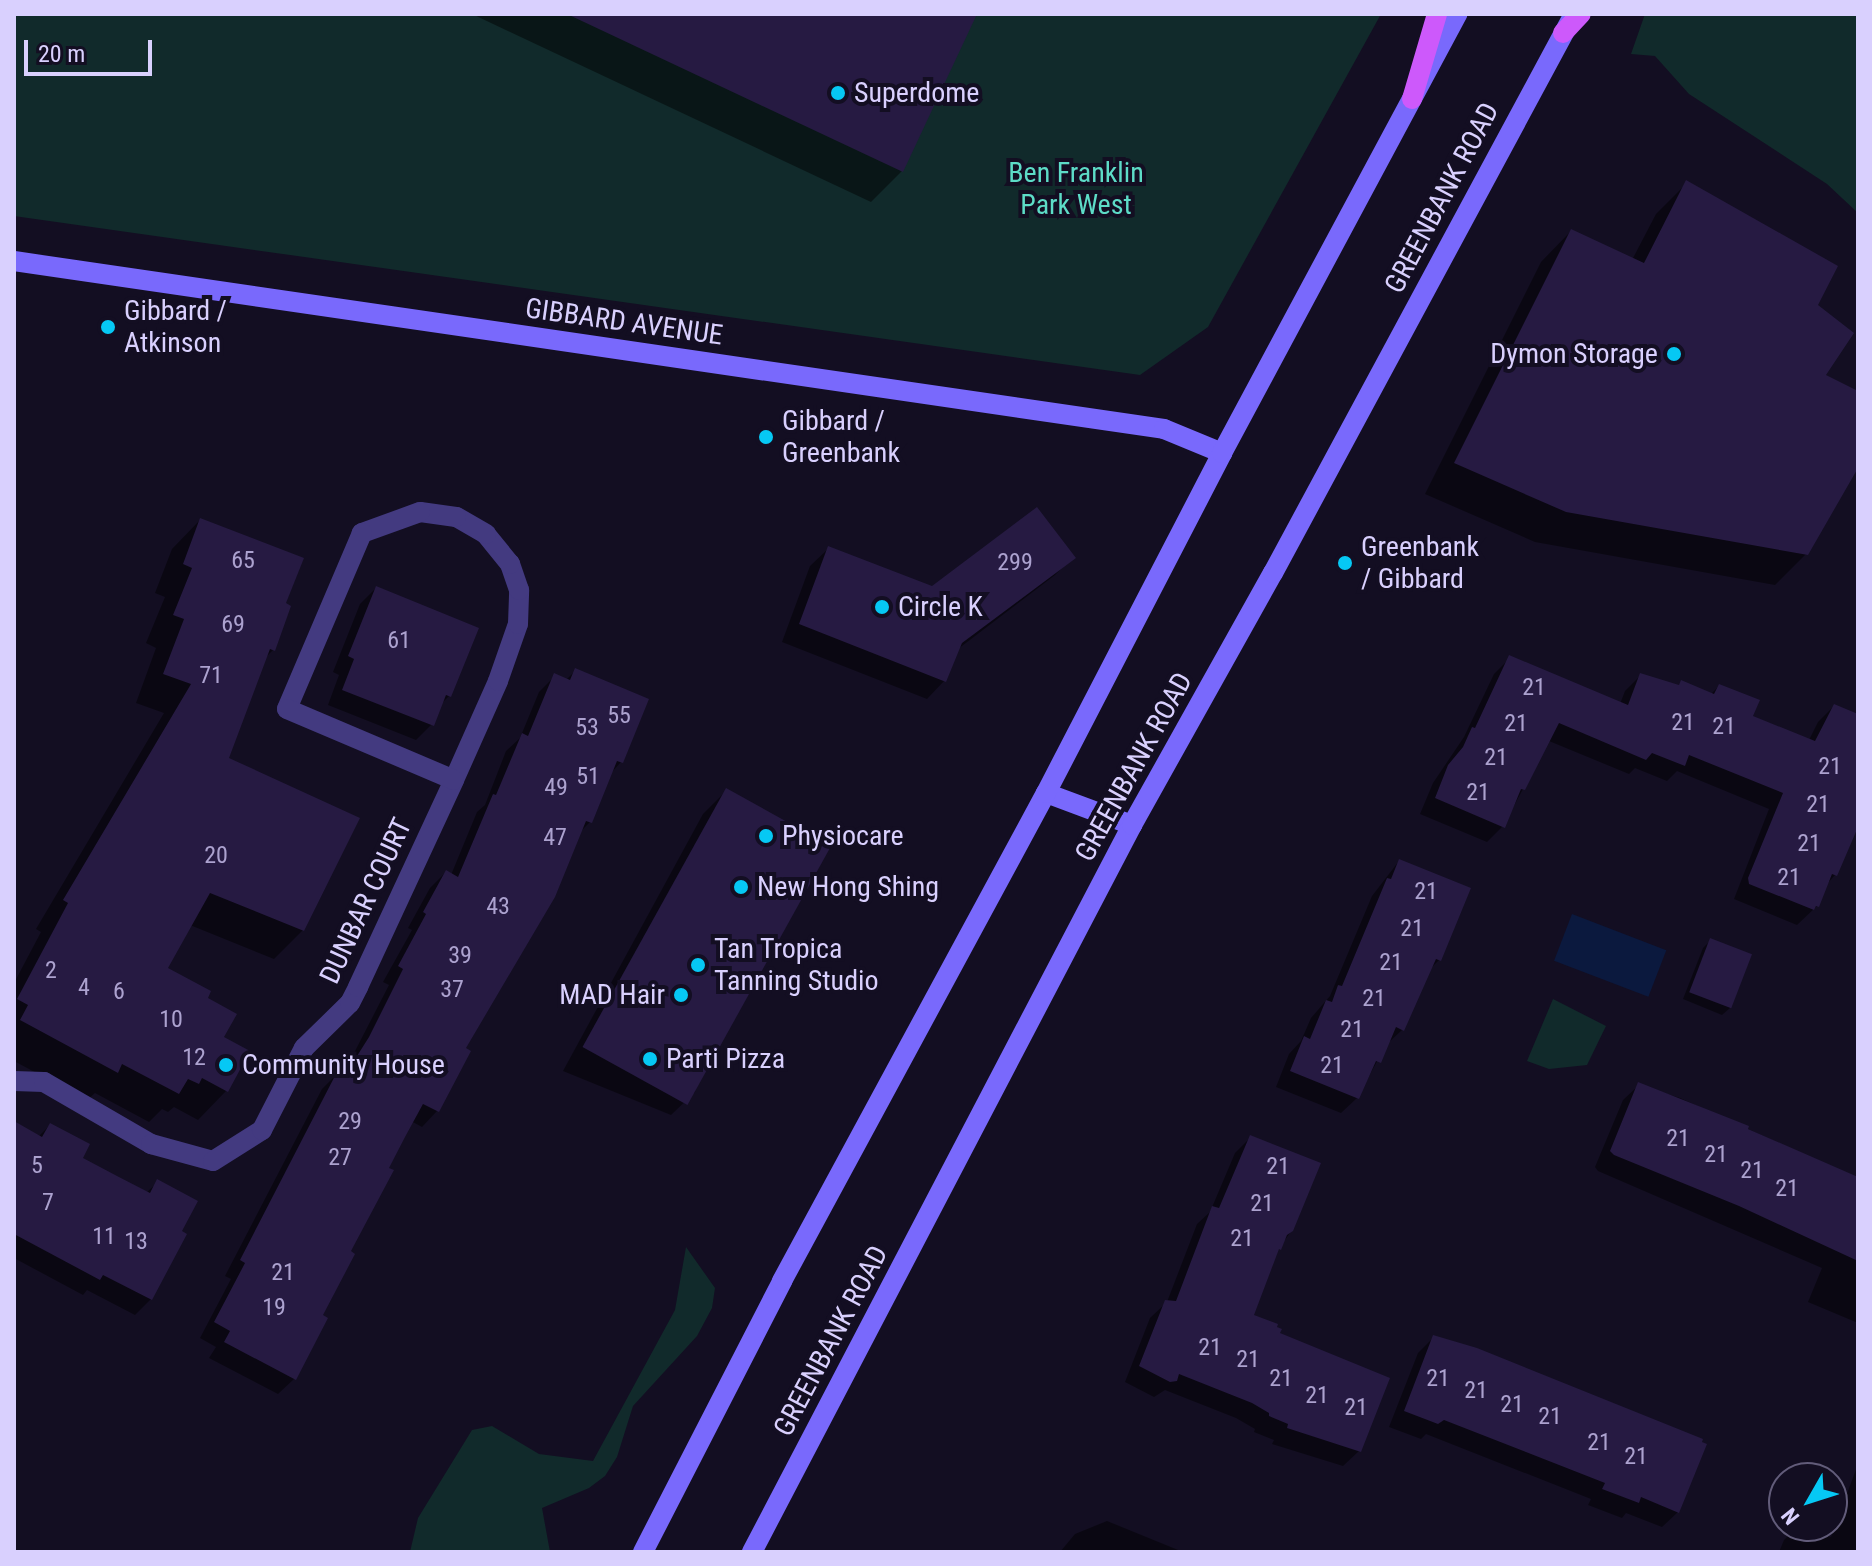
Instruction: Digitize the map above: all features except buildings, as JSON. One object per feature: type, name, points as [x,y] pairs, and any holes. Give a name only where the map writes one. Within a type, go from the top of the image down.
[{"type":"main road","points":[[1412,99],[1437,14]]},
{"type":"main road","points":[[643,1552],[782,1281],[1046,793],[1222,453],[1457,14]]},
{"type":"main road","name":"GREENBANK ROAD","points":[[752,1552],[1132,825],[1273,573],[1574,14]]},
{"type":"main road","points":[[1563,33],[1581,14]]},
{"type":"main road","name":"GIBBARD AVENUE","points":[[14,261],[1164,429],[1222,453]]},
{"type":"main road","points":[[1046,793],[1132,825]]},
{"type":"street","name":"DUNBAR COURT","points":[[14,1081],[44,1082],[151,1144],[213,1161],[262,1130],[304,1048],[350,1003],[454,780],[498,681],[518,624],[519,590],[510,564],[486,534],[456,517],[420,512],[362,533],[287,709],[454,780]]},
{"type":"green space","name":"Ben Franklin Park West","points":[[14,14],[1381,14],[1208,327],[1140,375],[14,216]]},
{"type":"green space","points":[[1645,14],[1858,14],[1858,213],[1827,184],[1689,94],[1655,56],[1631,54]]},
{"type":"green space","points":[[1553,999],[1606,1026],[1587,1065],[1549,1069],[1527,1061]]},
{"type":"green space","points":[[686,1247],[715,1288],[712,1308],[697,1336],[633,1406],[617,1457],[605,1476],[589,1488],[542,1508],[550,1552],[410,1552],[418,1518],[472,1430],[492,1426],[539,1454],[593,1461],[675,1310]]},
{"type":"water","points":[[1572,914],[1666,950],[1648,997],[1554,961]]},
{"type":"place","name":"Superdome","points":[[838,93]]},
{"type":"place","name":"Gibbard / Atkinson","points":[[108,327]]},
{"type":"place","name":"Dymon Storage","points":[[1674,354]]},
{"type":"place","name":"Gibbard / Greenbank","points":[[766,437]]},
{"type":"place","name":"Greenbank / Gibbard","points":[[1345,563]]},
{"type":"place","name":"Circle K","points":[[882,607]]},
{"type":"place","name":"Physiocare","points":[[766,836]]},
{"type":"place","name":"New Hong Shing","points":[[741,887]]},
{"type":"place","name":"Tan Tropica Tanning Studio","points":[[698,965]]},
{"type":"place","name":"MAD Hair","points":[[681,995]]},
{"type":"place","name":"Parti Pizza","points":[[650,1059]]},
{"type":"place","name":"Community House","points":[[226,1065]]}]
